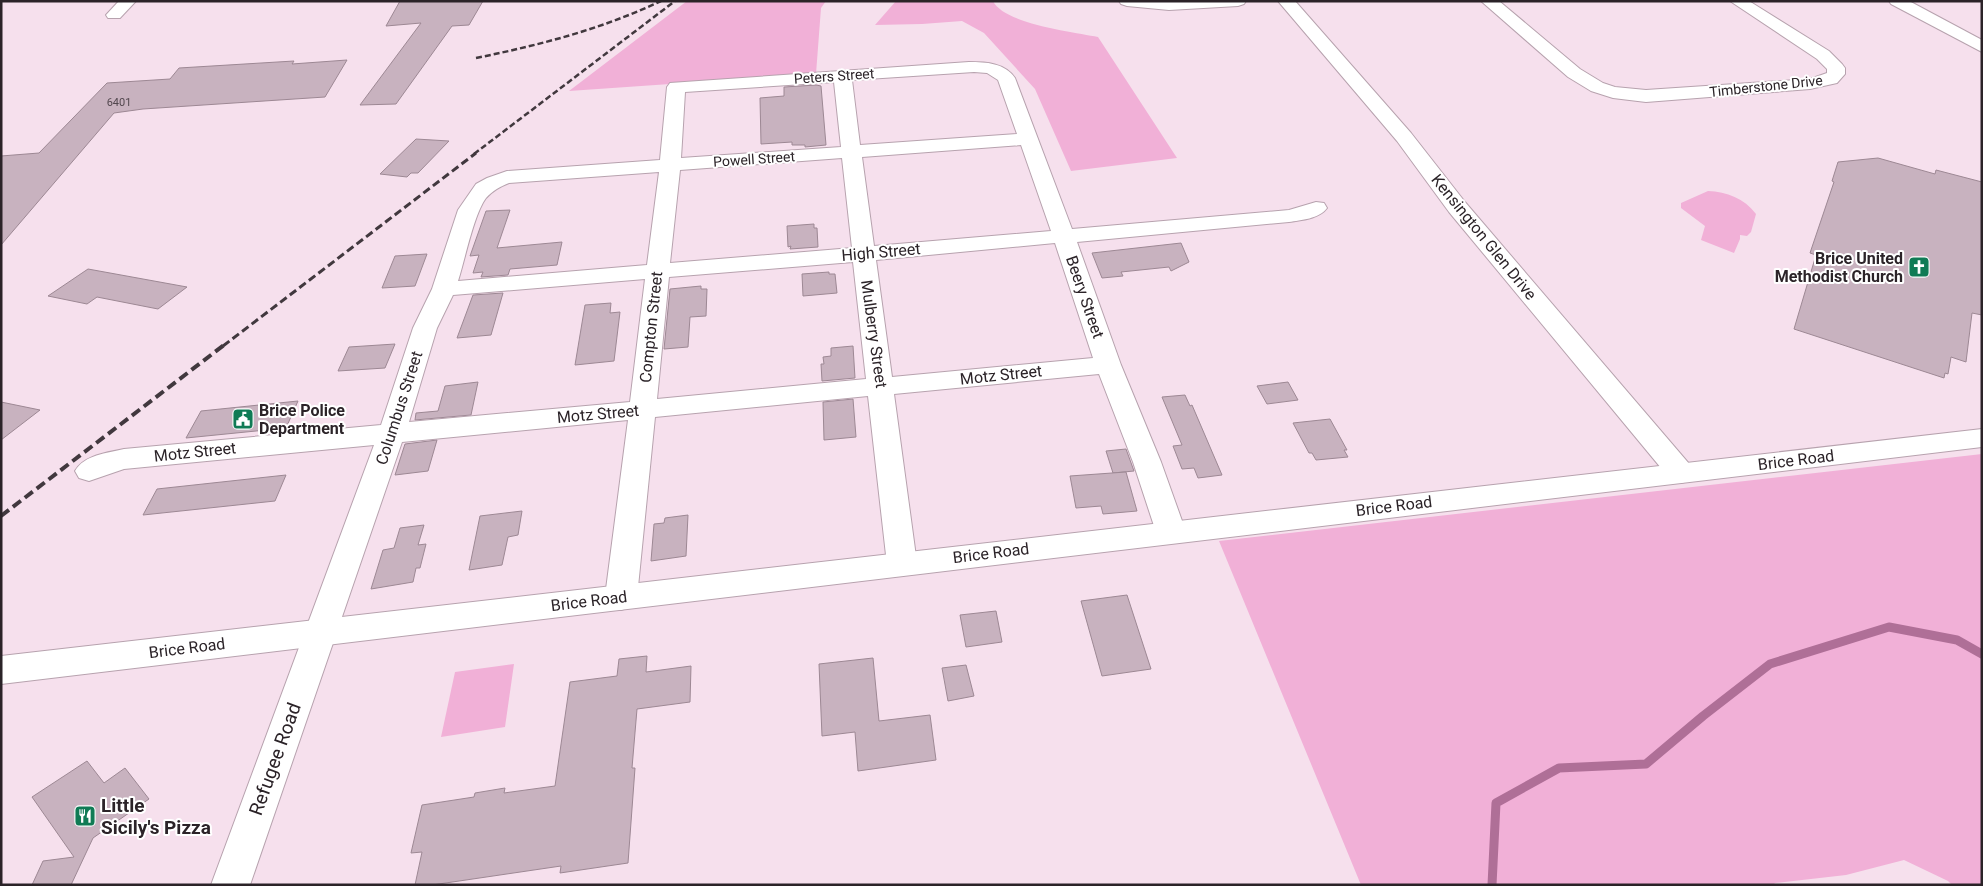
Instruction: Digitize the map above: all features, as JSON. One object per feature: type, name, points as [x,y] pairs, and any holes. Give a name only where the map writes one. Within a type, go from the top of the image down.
[{"type":"street","points":[[114,15],[128,1]]},
{"type":"street","points":[[1127,1],[1163,5],[1238,1]]},
{"type":"street","name":"Kensington Glen Drive","points":[[1286,1],[1404,137],[1457,208],[1681,473]]},
{"type":"street","name":"Timberstone Drive","points":[[1489,1],[1574,74],[1597,87],[1613,92],[1646,96],[1810,84],[1831,79],[1836,74],[1836,68],[1823,55],[1738,1]]},
{"type":"street","points":[[1897,1],[1982,47]]},
{"type":"street","name":"Peters Street","points":[[676,87],[969,66],[991,68]]},
{"type":"street","name":"Beery Street","points":[[991,68],[1000,72],[1006,78],[1064,236],[1108,365],[1147,462],[1171,532]]},
{"type":"street","name":"Mulberry Street","points":[[842,75],[863,254],[882,386],[902,564]]},
{"type":"street","name":"Compton Street","points":[[621,597],[670,165],[676,87]]},
{"type":"street","name":"Powell Street","points":[[483,187],[507,177],[1028,139]]},
{"type":"street","name":"Columbus Street","points":[[320,633],[392,432],[425,328],[444,289],[469,210],[483,187]]},
{"type":"street","name":"High Street","points":[[444,289],[1289,216],[1316,208]]},
{"type":"street","name":"Motz Street","points":[[90,471],[106,463],[124,459],[1108,365]]},
{"type":"street","name":"Brice Road","points":[[1,670],[1982,438]]},
{"type":"street","name":"Refugee Road","points":[[230,885],[320,633]]},
{"type":"shaded area","points":[[687,1],[826,1],[821,8],[816,74],[569,91]]},
{"type":"shaded area","points":[[896,1],[993,1],[1000,9],[1011,16],[1025,21],[1098,37],[1177,158],[1071,171],[1035,89],[984,33],[962,21],[875,25]]},
{"type":"shaded area","points":[[1708,191],[1735,197],[1751,208],[1756,214],[1751,232],[1747,236],[1740,235],[1734,253],[1701,240],[1705,226],[1681,208],[1681,203]]},
{"type":"shaded area","points":[[1982,454],[1982,885],[1952,885],[1948,881],[1904,860],[1846,875],[1775,883],[1773,885],[1361,885],[1219,541]]},
{"type":"shaded area","points":[[514,664],[505,727],[441,737],[455,672]]},
{"type":"building","points":[[400,1],[483,1],[469,25],[452,26],[396,104],[360,105],[421,23],[386,26]]},
{"type":"building","points":[[347,60],[325,97],[143,109],[114,113],[1,245],[1,156],[39,153],[107,83],[170,79],[179,68],[294,61],[292,64]]},
{"type":"building","points":[[821,86],[826,145],[805,147],[805,145],[792,145],[792,142],[761,144],[760,98],[784,96],[784,87]]},
{"type":"building","points":[[416,139],[449,141],[418,173],[411,173],[407,177],[380,174]]},
{"type":"building","name":"Brice United Methodist Church","points":[[1878,158],[1935,174],[1936,170],[1982,182],[1982,315],[1972,313],[1966,362],[1951,357],[1948,374],[1945,373],[1944,378],[1794,329],[1816,255],[1810,253],[1834,182],[1832,181],[1838,162]]},
{"type":"building","points":[[510,210],[497,248],[562,242],[557,265],[510,269],[508,275],[481,277],[483,272],[473,273],[479,255],[470,256],[486,211]]},
{"type":"building","points":[[814,224],[814,228],[817,228],[818,247],[790,249],[791,246],[788,247],[787,226]]},
{"type":"building","points":[[1181,243],[1189,262],[1171,271],[1169,267],[1121,272],[1123,276],[1102,278],[1092,253]]},
{"type":"building","points":[[427,254],[415,286],[382,288],[395,256]]},
{"type":"building","points":[[88,269],[187,287],[158,309],[97,297],[87,304],[48,296]]},
{"type":"building","points":[[829,272],[829,274],[835,274],[837,293],[803,296],[802,274]]},
{"type":"building","points":[[701,286],[701,289],[707,289],[706,316],[690,317],[688,347],[664,349],[670,289]]},
{"type":"building","points":[[503,293],[491,335],[457,338],[473,295]]},
{"type":"building","points":[[611,303],[610,313],[620,312],[614,361],[575,365],[585,305]]},
{"type":"building","points":[[395,344],[385,368],[338,371],[349,347]]},
{"type":"building","points":[[853,346],[855,378],[822,381],[821,364],[824,364],[823,357],[831,356],[831,348]]},
{"type":"building","points":[[478,382],[471,415],[415,420],[416,413],[438,411],[445,386]]},
{"type":"building","points":[[1288,382],[1298,400],[1267,404],[1257,386]]},
{"type":"building","points":[[1185,395],[1190,406],[1192,405],[1222,475],[1198,478],[1194,468],[1182,469],[1173,446],[1182,445],[1162,397]]},
{"type":"building","points":[[853,399],[856,437],[824,440],[823,402]]},
{"type":"building","name":"Brice Police Department","points":[[298,401],[286,428],[186,438],[201,411]]},
{"type":"building","points":[[1,402],[40,410],[1,440]]},
{"type":"building","points":[[1330,419],[1347,450],[1344,450],[1348,457],[1316,460],[1312,453],[1309,453],[1293,423]]},
{"type":"building","points":[[437,440],[428,471],[395,475],[405,444]]},
{"type":"building","points":[[1126,449],[1134,471],[1113,473],[1106,451]]},
{"type":"building","points":[[1126,472],[1137,511],[1103,514],[1101,506],[1076,508],[1070,476]]},
{"type":"building","points":[[286,475],[275,501],[143,515],[157,489]]},
{"type":"building","points":[[522,511],[518,535],[508,537],[502,565],[469,570],[480,516]]},
{"type":"building","points":[[688,515],[686,556],[651,561],[654,524],[664,523],[665,518]]},
{"type":"building","points":[[424,525],[418,545],[426,544],[420,568],[416,568],[413,582],[371,589],[383,550],[394,548],[400,528]]},
{"type":"building","points":[[1127,595],[1151,669],[1102,676],[1081,601]]},
{"type":"building","points":[[996,611],[1002,642],[966,647],[960,615]]},
{"type":"building","points":[[647,656],[646,672],[691,666],[690,702],[637,709],[632,768],[635,768],[628,863],[560,873],[561,866],[432,885],[415,885],[422,852],[411,853],[422,805],[474,797],[475,793],[505,788],[504,793],[555,786],[570,682],[617,676],[619,659]]},
{"type":"building","points":[[873,658],[879,721],[930,715],[936,760],[858,771],[855,732],[822,736],[819,664]]},
{"type":"building","points":[[966,665],[974,696],[948,701],[942,668]]},
{"type":"building","name":"Little Sicily's Pizza","points":[[87,761],[104,783],[125,768],[149,799],[93,838],[71,885],[32,885],[43,861],[74,857],[32,797]]},
{"type":"waterway","points":[[1492,885],[1496,803],[1559,768],[1646,764],[1703,716],[1770,664],[1889,627],[1957,640],[1982,654]]},
{"type":"railway","points":[[476,58],[524,48],[593,28],[661,1]]},
{"type":"railway","points":[[474,154],[675,1]]},
{"type":"railway","points":[[223,346],[476,153]]},
{"type":"railway","points":[[1,516],[224,345]]},
{"type":"place","name":"Brice United Methodist Church","points":[[1919,267]]},
{"type":"place","name":"Brice Police Department","points":[[243,419]]},
{"type":"place","name":"Little Sicily's Pizza","points":[[85,816]]}]
